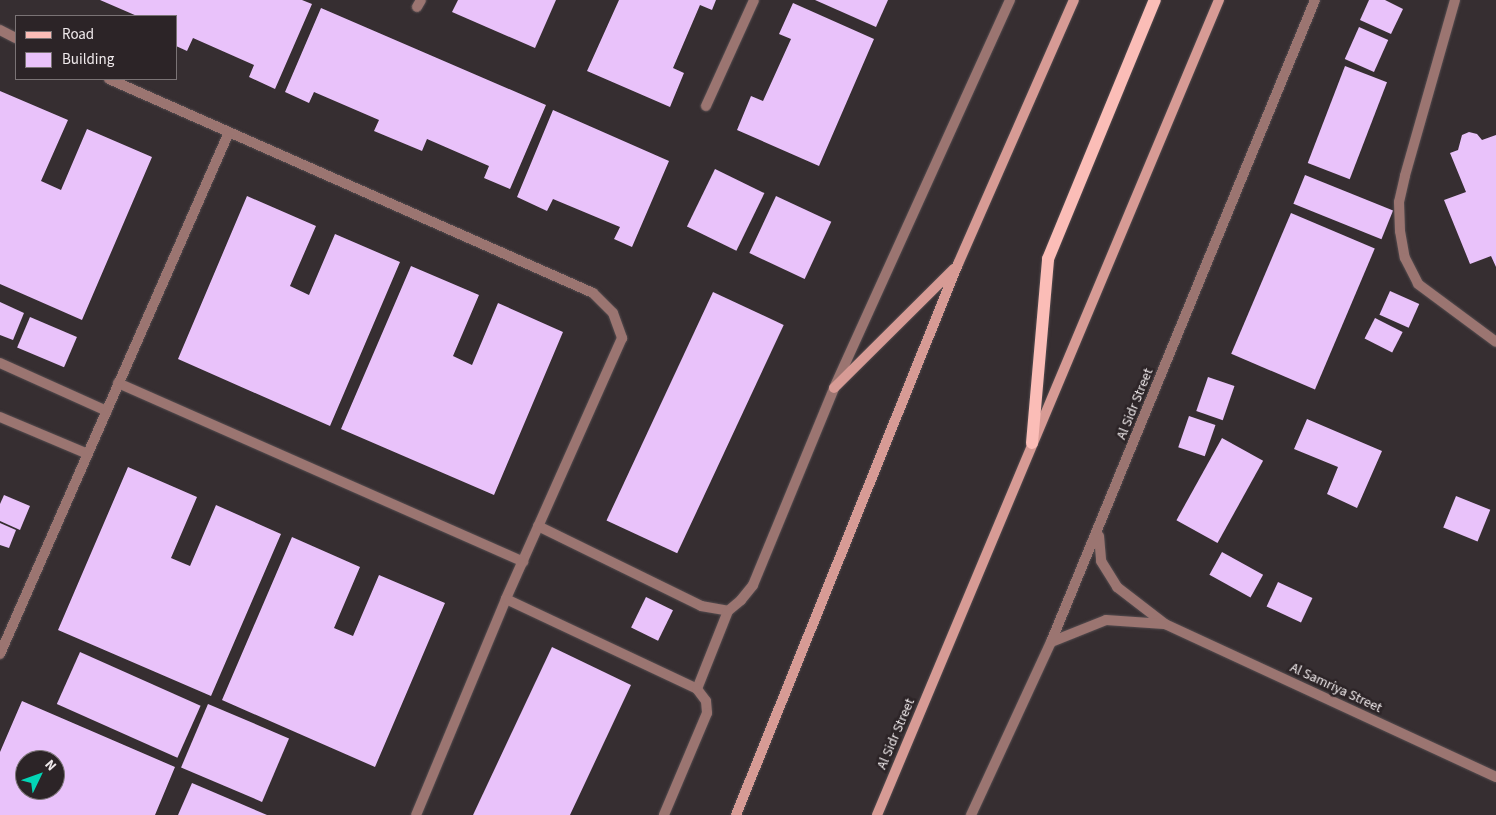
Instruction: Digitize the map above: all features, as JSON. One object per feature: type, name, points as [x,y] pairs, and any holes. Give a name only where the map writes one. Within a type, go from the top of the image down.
[{"type":"main road","points":[[736,815],[958,264],[1074,0]]},
{"type":"main road","points":[[1032,443],[1048,259],[1155,0]]},
{"type":"main road","name":"Al Sidr Street","points":[[877,815],[1219,0]]},
{"type":"main road","points":[[834,388],[958,264]]},
{"type":"street","points":[[706,106],[754,0]]},
{"type":"street","points":[[698,689],[728,612],[753,585],[834,388],[1010,0]]},
{"type":"street","name":"Al Sidr Street","points":[[971,815],[1051,642],[1315,0]]},
{"type":"street","points":[[1455,0],[1405,176],[1399,202],[1400,231],[1405,258],[1418,284],[1496,342]]},
{"type":"street","points":[[0,30],[15,38]]},
{"type":"street","points":[[111,80],[593,293],[613,313],[622,338],[506,599],[416,815]]},
{"type":"street","points":[[0,654],[229,132]]},
{"type":"street","points":[[0,363],[107,411]]},
{"type":"street","points":[[118,383],[523,562]]},
{"type":"street","points":[[0,416],[88,454]]},
{"type":"street","name":"Al Samriya Street","points":[[1103,518],[1097,544],[1101,561],[1108,574],[1140,608],[1165,624],[1496,776]]},
{"type":"street","points":[[538,526],[694,603],[728,612]]},
{"type":"street","points":[[506,599],[698,689],[706,701],[707,713],[664,815]]},
{"type":"street","name":"Al Samriya Street","points":[[1051,642],[1106,620],[1165,624]]},
{"type":"building","points":[[100,0],[302,0],[312,4],[275,89],[249,77],[254,65],[193,38],[187,51],[178,47],[178,15],[135,15]]},
{"type":"building","points":[[458,0],[556,0],[535,48],[452,12]]},
{"type":"building","points":[[619,0],[716,0],[712,10],[700,5],[673,68],[684,73],[670,107],[587,71]]},
{"type":"building","points":[[815,0],[888,0],[876,27]]},
{"type":"building","points":[[1369,0],[1385,0],[1403,9],[1391,34],[1360,20]]},
{"type":"building","points":[[793,3],[874,39],[819,166],[737,130],[751,96],[763,101],[791,39],[779,34]]},
{"type":"building","points":[[321,8],[546,105],[510,189],[484,178],[489,166],[427,139],[422,151],[374,131],[379,120],[314,92],[309,103],[285,92]]},
{"type":"building","points":[[1359,27],[1388,40],[1374,72],[1345,59]]},
{"type":"building","points":[[1345,66],[1387,82],[1350,179],[1308,163]]},
{"type":"building","points":[[0,91],[68,120],[41,181],[61,190],[87,129],[152,157],[82,320],[0,284]]},
{"type":"building","points":[[553,110],[669,161],[632,247],[614,239],[620,227],[553,199],[547,211],[517,197]]},
{"type":"building","points":[[1469,132],[1477,134],[1482,140],[1496,135],[1496,267],[1491,256],[1470,264],[1444,200],[1466,192],[1450,153],[1458,150],[1462,135]]},
{"type":"building","points":[[715,169],[764,193],[736,251],[687,227]]},
{"type":"building","points":[[1305,175],[1393,211],[1381,239],[1293,204]]},
{"type":"building","points":[[247,196],[316,226],[290,286],[309,295],[335,234],[400,262],[330,426],[178,359]]},
{"type":"building","points":[[776,196],[831,222],[805,279],[749,253]]},
{"type":"building","points":[[1291,213],[1375,249],[1315,389],[1231,354]]},
{"type":"building","points":[[411,266],[479,295],[453,356],[472,365],[498,303],[563,332],[494,495],[341,429]]},
{"type":"building","points":[[1390,291],[1419,304],[1409,328],[1379,315]]},
{"type":"building","points":[[713,292],[784,325],[677,553],[607,520]]},
{"type":"building","points":[[0,302],[24,313],[13,340],[0,335]]},
{"type":"building","points":[[30,317],[77,337],[64,367],[17,347]]},
{"type":"building","points":[[1375,318],[1403,332],[1392,353],[1365,338]]},
{"type":"building","points":[[1208,377],[1234,386],[1223,420],[1196,411]]},
{"type":"building","points":[[1189,416],[1215,425],[1205,456],[1178,447]]},
{"type":"building","points":[[1307,419],[1382,451],[1357,508],[1327,494],[1338,467],[1294,449]]},
{"type":"building","points":[[1222,438],[1263,461],[1218,543],[1176,520]]},
{"type":"building","points":[[128,467],[197,497],[171,558],[190,566],[216,505],[281,534],[211,696],[58,630]]},
{"type":"building","points":[[4,495],[30,506],[20,530],[0,521],[0,504]]},
{"type":"building","points":[[1456,496],[1490,510],[1478,541],[1443,528]]},
{"type":"building","points":[[0,523],[16,530],[9,548],[0,545]]},
{"type":"building","points":[[292,537],[360,567],[334,628],[353,636],[379,575],[445,603],[375,767],[222,700]]},
{"type":"building","points":[[1222,552],[1263,575],[1251,598],[1209,575]]},
{"type":"building","points":[[1278,582],[1312,598],[1301,623],[1267,606]]},
{"type":"building","points":[[646,597],[673,610],[658,641],[631,628]]},
{"type":"building","points":[[552,647],[631,685],[570,815],[473,815]]},
{"type":"building","points":[[80,652],[201,706],[177,758],[57,704]]},
{"type":"building","points":[[22,701],[175,767],[155,815],[0,815],[0,752]]},
{"type":"building","points":[[208,704],[289,738],[262,802],[181,768]]},
{"type":"building","points":[[192,783],[267,815],[178,815]]}]
